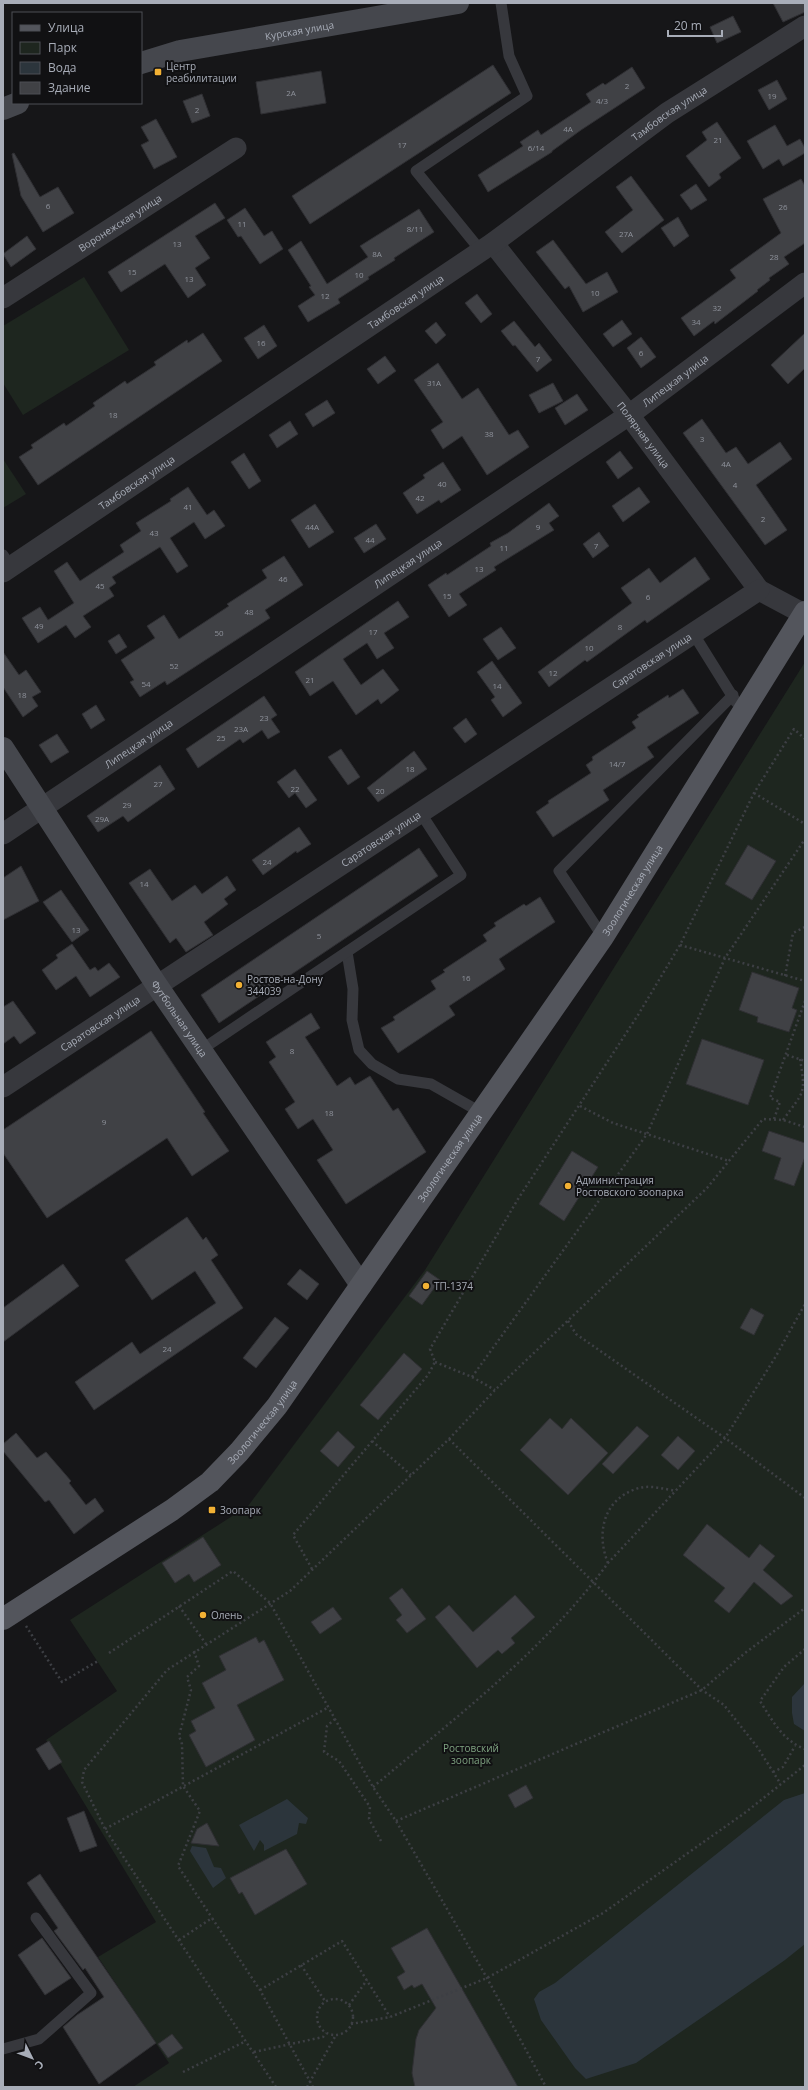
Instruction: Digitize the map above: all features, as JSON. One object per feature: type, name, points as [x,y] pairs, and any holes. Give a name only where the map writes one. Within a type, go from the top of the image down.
[{"type":"main road","name":"Курская улица","points":[[142,63],[180,51],[458,3]]},
{"type":"main road","points":[[3,109],[16,104]]},
{"type":"main road","name":"Зоологическая улица","points":[[10,1615],[172,1510],[210,1482],[239,1452],[277,1406],[604,937],[738,704],[804,613]]},
{"type":"main road","name":"Футбольная улица","points":[[3,748],[156,984],[361,1285]]},
{"type":"street","name":"Тамбовская улица","points":[[6,564],[487,247],[668,114],[805,26]]},
{"type":"street","name":"Воронежская улица","points":[[3,298],[236,148]]},
{"type":"street","name":"Полярная улица","points":[[487,247],[629,415],[759,590],[804,613]]},
{"type":"street","name":"Липецкая улица","points":[[3,834],[629,415],[805,283]]},
{"type":"street","name":"Саратовская улица","points":[[3,1087],[156,984],[759,590]]},
{"type":"lane","points":[[487,247],[416,171],[527,96],[509,56],[501,3]]},
{"type":"lane","points":[[604,937],[559,871],[738,704],[694,633]]},
{"type":"lane","points":[[201,1050],[461,874],[420,812]]},
{"type":"lane","points":[[347,952],[354,989],[352,1020],[359,1050],[372,1064],[398,1079],[432,1084],[482,1113]]},
{"type":"lane","points":[[3,2049],[39,2039],[91,1993],[36,1918]]},
{"type":"path","points":[[495,1390],[472,1377],[435,1362],[430,1349],[518,1199],[580,1106],[680,945],[754,793],[794,730],[805,739]]},
{"type":"path","points":[[754,793],[805,824]]},
{"type":"path","points":[[472,1377],[647,1134],[725,958],[805,839]]},
{"type":"path","points":[[785,976],[793,933],[805,926]]},
{"type":"path","points":[[680,945],[805,981]]},
{"type":"path","points":[[774,1119],[780,1102],[770,1098],[805,1001]]},
{"type":"path","points":[[787,1054],[805,1061]]},
{"type":"path","points":[[783,1120],[804,1094],[800,1059]]},
{"type":"path","points":[[580,1106],[613,1123],[730,1161]]},
{"type":"path","points":[[276,2087],[105,1828],[82,1782],[84,1770],[167,1670],[194,1651],[290,1591],[449,1439],[495,1390],[707,1188],[763,1119],[783,1120],[805,1127]]},
{"type":"path","points":[[374,1787],[519,1663],[593,1584],[608,1563],[725,1438],[776,1356],[805,1304]]},
{"type":"path","points":[[568,1320],[576,1334],[725,1438],[805,1498]]},
{"type":"path","points":[[312,1570],[293,1535],[428,1374],[435,1362]]},
{"type":"path","points":[[449,1439],[593,1584],[702,1690],[724,1705],[758,1748],[780,1784]]},
{"type":"path","points":[[372,1441],[411,1475]]},
{"type":"path","points":[[608,1563],[602,1549],[602,1529],[605,1514],[619,1498],[636,1488],[653,1487],[676,1491]]},
{"type":"path","points":[[109,1653],[233,1571],[270,1603],[374,1787],[396,1821],[487,1978],[546,2087]]},
{"type":"path","points":[[179,1606],[206,1644]]},
{"type":"path","points":[[396,1821],[702,1690],[745,1653],[805,1608]]},
{"type":"path","points":[[10,1615],[62,1682],[98,1661]]},
{"type":"path","points":[[805,1649],[784,1666],[760,1701],[777,1728],[795,1746],[805,1750]]},
{"type":"path","points":[[194,1651],[199,1666],[186,1677],[191,1690],[179,1736],[182,1744],[183,1786],[200,1811],[178,1866],[260,1990],[313,2087]]},
{"type":"path","points":[[105,1828],[329,1707]]},
{"type":"path","points":[[335,1719],[327,1726],[324,1752],[339,1761],[370,1807],[369,1819],[381,1841]]},
{"type":"path","points":[[773,1772],[783,1767],[795,1746]]},
{"type":"path","points":[[351,2024],[390,2017],[487,1978],[603,1913],[746,1812],[805,1765]]},
{"type":"path","points":[[179,1940],[212,1918]]},
{"type":"path","points":[[260,1990],[342,1941],[390,2017]]},
{"type":"path","points":[[301,1965],[325,2001]]},
{"type":"path","points":[[349,2005],[366,1980]]},
{"type":"path","points":[[338,1999],[349,2005],[353,2014],[351,2024],[345,2032],[336,2035],[326,2033],[319,2026],[317,2017],[319,2008],[325,2001],[338,1999]]},
{"type":"path","points":[[254,2052],[323,2037],[326,2033]]},
{"type":"path","points":[[307,2087],[336,2035]]},
{"type":"path","points":[[183,2072],[246,2041]]},
{"type":"green space","points":[[84,277],[129,350],[23,415],[3,383],[3,326]]},
{"type":"green space","points":[[3,459],[26,494],[3,508]]},
{"type":"green space","name":"Ростовский зоопарк","points":[[805,662],[805,2087],[133,2087],[169,2063],[98,1957],[156,1922],[46,1740],[117,1691],[70,1620],[248,1506],[425,1270]]},
{"type":"water","points":[[805,1683],[805,1731],[794,1724],[792,1697]]},
{"type":"water","points":[[805,1793],[805,1944],[785,1960],[636,2063],[586,2079],[575,2068],[541,2020],[534,1999],[539,1992],[555,1983],[784,1800]]},
{"type":"water","points":[[287,1799],[308,1818],[306,1824],[299,1823],[297,1834],[264,1851],[264,1845],[260,1840],[254,1851],[239,1825]]},
{"type":"water","points":[[192,1846],[206,1848],[214,1867],[221,1868],[226,1878],[213,1888],[190,1851]]},
{"type":"building","points":[[773,3],[805,3],[805,12],[783,22]]},
{"type":"building","points":[[733,16],[741,32],[717,43],[710,27]]},
{"type":"building","points":[[493,65],[511,93],[310,224],[292,196]]},
{"type":"building","points":[[632,67],[645,88],[581,130],[552,152],[488,192],[478,175],[523,146],[520,142],[538,130],[541,135],[591,102],[586,94],[603,83],[605,85]]},
{"type":"building","points":[[321,71],[326,103],[261,114],[256,82]]},
{"type":"building","points":[[777,80],[787,99],[769,110],[758,90]]},
{"type":"building","points":[[202,94],[210,116],[192,123],[183,101]]},
{"type":"building","points":[[156,119],[177,157],[154,169],[141,145],[149,141],[141,127]]},
{"type":"building","points":[[717,122],[741,158],[719,174],[721,178],[709,187],[686,156],[707,140],[702,132]]},
{"type":"building","points":[[775,125],[787,146],[800,139],[805,148],[805,153],[783,166],[779,159],[763,169],[747,141]]},
{"type":"building","points":[[14,153],[40,197],[58,187],[74,213],[43,232],[21,196],[12,154]]},
{"type":"building","points":[[631,176],[664,220],[622,253],[605,232],[633,210],[616,187]]},
{"type":"building","points":[[801,179],[805,186],[805,243],[784,257],[789,264],[769,278],[770,280],[757,290],[758,291],[715,324],[714,321],[694,336],[681,318],[736,278],[730,270],[781,233],[763,199]]},
{"type":"building","points":[[696,184],[707,200],[691,210],[680,195]]},
{"type":"building","points":[[215,203],[225,218],[195,236],[210,258],[195,268],[206,285],[188,298],[165,264],[121,292],[108,272]]},
{"type":"building","points":[[245,208],[264,236],[272,231],[283,249],[260,264],[241,236],[238,237],[227,220]]},
{"type":"building","points":[[419,209],[434,232],[394,258],[395,260],[368,277],[369,279],[338,299],[340,303],[308,322],[298,306],[315,295],[309,287],[311,286],[288,250],[301,241],[327,284],[368,257],[360,246]]},
{"type":"building","points":[[678,217],[689,236],[674,247],[661,228]]},
{"type":"building","points":[[27,236],[36,249],[11,267],[3,254]]},
{"type":"building","points":[[553,240],[586,284],[607,272],[618,292],[583,312],[569,286],[565,289],[536,252]]},
{"type":"building","points":[[477,294],[492,314],[481,323],[465,303]]},
{"type":"building","points":[[622,320],[632,334],[613,347],[603,334]]},
{"type":"building","points":[[514,321],[535,347],[539,343],[552,360],[537,372],[515,345],[513,346],[501,331]]},
{"type":"building","points":[[436,322],[446,335],[436,344],[425,331]]},
{"type":"building","points":[[264,325],[277,346],[258,359],[244,338]]},
{"type":"building","points":[[203,333],[222,361],[38,485],[19,457],[33,448],[31,445],[64,423],[66,426],[95,406],[93,403],[125,381],[127,384],[156,365],[154,362],[187,340],[188,343]]},
{"type":"building","points":[[805,333],[805,368],[788,384],[771,365]]},
{"type":"building","points":[[641,337],[656,357],[641,368],[627,348]]},
{"type":"building","points":[[385,356],[396,371],[378,384],[367,369]]},
{"type":"building","points":[[438,363],[462,399],[478,388],[509,435],[518,430],[529,447],[487,475],[462,436],[443,449],[431,430],[443,422],[414,380]]},
{"type":"building","points":[[553,383],[563,401],[539,413],[529,395]]},
{"type":"building","points":[[577,394],[588,410],[565,425],[555,408]]},
{"type":"building","points":[[327,400],[335,413],[313,427],[305,414]]},
{"type":"building","points":[[702,419],[726,453],[736,447],[748,464],[780,442],[792,459],[756,485],[787,530],[765,545],[683,433]]},
{"type":"building","points":[[290,421],[298,434],[277,448],[269,435]]},
{"type":"building","points":[[620,451],[633,468],[618,479],[606,462]]},
{"type":"building","points":[[244,453],[261,481],[249,489],[231,462]]},
{"type":"building","points":[[443,462],[461,490],[441,503],[439,500],[417,514],[403,493],[425,478],[423,475]]},
{"type":"building","points":[[188,487],[207,515],[214,510],[225,526],[205,539],[194,522],[170,538],[188,566],[177,573],[160,547],[112,577],[116,583],[109,588],[114,596],[83,616],[91,627],[75,638],[66,625],[38,643],[22,618],[40,607],[48,620],[74,603],[54,571],[67,562],[80,581],[124,552],[120,545],[141,531],[136,523],[171,501],[170,499]]},
{"type":"building","points":[[639,487],[650,502],[623,522],[612,506]]},
{"type":"building","points":[[549,503],[559,516],[549,523],[554,530],[494,567],[496,570],[459,594],[467,605],[449,617],[428,585],[446,573],[447,575],[491,546],[490,543],[508,533]]},
{"type":"building","points":[[315,504],[334,532],[309,548],[291,520]]},
{"type":"building","points":[[376,524],[386,539],[364,553],[354,538]]},
{"type":"building","points":[[599,532],[609,546],[593,558],[583,544]]},
{"type":"building","points":[[284,556],[303,585],[265,610],[270,618],[167,685],[165,681],[140,697],[130,682],[134,680],[121,660],[155,638],[147,626],[164,615],[179,639],[229,606],[227,604],[267,578],[262,570]]},
{"type":"building","points":[[695,557],[710,579],[647,623],[645,620],[587,662],[585,660],[549,687],[538,672],[632,603],[621,588],[649,568],[660,583]]},
{"type":"building","points":[[398,601],[409,617],[384,633],[394,648],[377,659],[367,643],[343,659],[361,685],[383,669],[399,690],[381,704],[378,699],[356,715],[333,681],[310,696],[295,672]]},
{"type":"building","points":[[501,627],[516,648],[498,660],[483,639]]},
{"type":"building","points":[[119,634],[127,647],[116,654],[108,641]]},
{"type":"building","points":[[3,652],[19,675],[26,670],[41,692],[32,697],[38,706],[23,717],[3,687]]},
{"type":"building","points":[[492,661],[522,703],[503,717],[491,700],[495,697],[477,672]]},
{"type":"building","points":[[683,689],[699,713],[647,747],[654,757],[603,790],[609,800],[553,837],[536,812],[549,803],[548,801],[591,773],[586,765],[593,760],[592,757],[636,728],[632,722],[639,717],[637,715],[668,695],[669,698]]},
{"type":"building","points":[[264,696],[277,715],[271,719],[280,732],[268,739],[262,730],[243,743],[240,739],[198,768],[186,749]]},
{"type":"building","points":[[96,705],[105,720],[91,729],[82,714]]},
{"type":"building","points":[[466,718],[477,734],[465,743],[453,728]]},
{"type":"building","points":[[57,734],[69,752],[51,763],[39,745]]},
{"type":"building","points":[[341,749],[360,777],[348,785],[328,757]]},
{"type":"building","points":[[414,751],[427,769],[378,802],[367,788]]},
{"type":"building","points":[[160,765],[175,789],[128,822],[123,816],[98,832],[87,816]]},
{"type":"building","points":[[295,769],[317,800],[306,808],[295,793],[289,798],[277,782]]},
{"type":"building","points":[[299,827],[311,844],[297,853],[296,851],[263,875],[252,860]]},
{"type":"building","points":[[748,845],[776,861],[752,900],[725,884]]},
{"type":"building","points":[[419,848],[438,876],[219,1023],[201,995]]},
{"type":"building","points":[[21,866],[39,901],[3,920],[3,878]]},
{"type":"building","points":[[150,869],[172,901],[195,885],[202,894],[227,876],[236,890],[224,899],[228,904],[204,922],[213,935],[186,952],[176,938],[170,943],[129,883]]},
{"type":"building","points":[[61,890],[89,930],[72,942],[43,902]]},
{"type":"building","points":[[540,897],[555,922],[499,959],[505,969],[449,1006],[455,1015],[398,1053],[381,1028],[395,1020],[393,1017],[436,989],[431,981],[445,972],[443,970],[487,941],[483,935],[496,926],[494,923],[524,904],[526,906]]},
{"type":"building","points":[[72,944],[90,970],[95,967],[98,971],[109,963],[120,977],[90,997],[76,976],[56,990],[42,970],[58,958],[56,955]]},
{"type":"building","points":[[752,972],[799,988],[792,1008],[797,1010],[789,1032],[757,1022],[758,1017],[739,1010]]},
{"type":"building","points":[[13,1001],[36,1033],[20,1044],[14,1036],[3,1044],[3,1007]]},
{"type":"building","points":[[311,1013],[320,1028],[305,1037],[337,1086],[350,1077],[355,1085],[370,1076],[393,1111],[398,1108],[426,1152],[346,1204],[317,1160],[333,1150],[313,1119],[298,1129],[285,1109],[295,1102],[269,1062],[276,1057],[266,1042]]},
{"type":"building","points":[[151,1031],[229,1151],[192,1176],[167,1138],[47,1218],[3,1153],[3,1130]]},
{"type":"building","points":[[702,1039],[764,1060],[748,1105],[686,1084]]},
{"type":"building","points":[[769,1131],[805,1143],[805,1157],[794,1186],[774,1179],[781,1158],[762,1151]]},
{"type":"building","name":"Администрация Ростовского зоопарка","points":[[572,1151],[598,1167],[564,1221],[539,1204]]},
{"type":"building","points":[[187,1217],[203,1240],[206,1237],[218,1255],[211,1260],[243,1308],[94,1410],[75,1382],[132,1342],[140,1354],[216,1303],[195,1271],[152,1300],[125,1260]]},
{"type":"building","points":[[63,1264],[79,1286],[3,1342],[3,1308]]},
{"type":"building","points":[[300,1269],[319,1284],[307,1300],[287,1284]]},
{"type":"building","name":"ТП-1374","points":[[427,1271],[440,1280],[422,1305],[409,1296]]},
{"type":"building","points":[[751,1308],[764,1315],[754,1335],[740,1328]]},
{"type":"building","points":[[275,1317],[289,1328],[256,1368],[243,1358]]},
{"type":"building","points":[[404,1353],[422,1369],[378,1420],[360,1405]]},
{"type":"building","points":[[550,1418],[562,1429],[571,1418],[608,1453],[568,1495],[520,1450]]},
{"type":"building","points":[[637,1426],[649,1436],[613,1474],[602,1464]]},
{"type":"building","points":[[338,1431],[355,1447],[338,1467],[320,1451]]},
{"type":"building","points":[[16,1433],[37,1458],[46,1452],[71,1481],[69,1483],[86,1505],[95,1498],[104,1511],[74,1534],[49,1500],[45,1502],[3,1451],[3,1444]]},
{"type":"building","points":[[678,1436],[695,1451],[678,1470],[661,1455]]},
{"type":"building","points":[[707,1524],[749,1558],[760,1544],[775,1556],[763,1570],[793,1596],[781,1605],[754,1582],[729,1613],[714,1601],[725,1588],[683,1555]]},
{"type":"building","points":[[203,1537],[221,1565],[194,1582],[189,1574],[175,1583],[162,1563]]},
{"type":"building","points":[[402,1588],[426,1619],[407,1633],[396,1620],[402,1615],[389,1598]]},
{"type":"building","points":[[515,1595],[535,1617],[511,1638],[515,1643],[502,1654],[498,1650],[477,1668],[435,1617],[449,1605],[473,1632]]},
{"type":"building","points":[[333,1607],[342,1619],[320,1634],[311,1622]]},
{"type":"building","points":[[256,1637],[259,1643],[264,1640],[284,1680],[237,1705],[255,1740],[206,1767],[189,1735],[196,1731],[191,1721],[215,1708],[202,1683],[226,1670],[219,1656]]},
{"type":"building","points":[[49,1741],[62,1762],[49,1770],[36,1749]]},
{"type":"building","points":[[526,1785],[533,1798],[515,1808],[508,1795]]},
{"type":"building","points":[[84,1811],[97,1846],[80,1852],[67,1818]]},
{"type":"building","points":[[207,1823],[219,1846],[191,1843],[197,1829]]},
{"type":"building","points":[[286,1849],[307,1884],[255,1915],[242,1892],[239,1894],[230,1878]]},
{"type":"building","points":[[40,1874],[156,2043],[99,2084],[63,2027],[77,2015],[104,1997],[85,1968],[83,1970],[54,1931],[58,1928],[27,1883]]},
{"type":"building","points":[[427,1928],[518,2087],[415,2087],[412,2073],[416,2039],[419,2030],[436,2008],[422,1984],[414,1988],[412,1985],[404,1990],[397,1977],[405,1972],[391,1948]]},
{"type":"building","points":[[42,1938],[71,1978],[45,1995],[18,1955]]},
{"type":"building","points":[[172,2034],[183,2048],[168,2058],[158,2044]]},
{"type":"place","name":"Центр реабилитации","points":[[158,72]]},
{"type":"place","name":"Ростов-на-Дону 344039","points":[[239,985]]},
{"type":"place","name":"Администрация Ростовского зоопарка","points":[[568,1186]]},
{"type":"place","name":"ТП-1374","points":[[426,1286]]},
{"type":"place","name":"Зоопарк","points":[[212,1510]]},
{"type":"place","name":"Олень","points":[[203,1615]]}]
